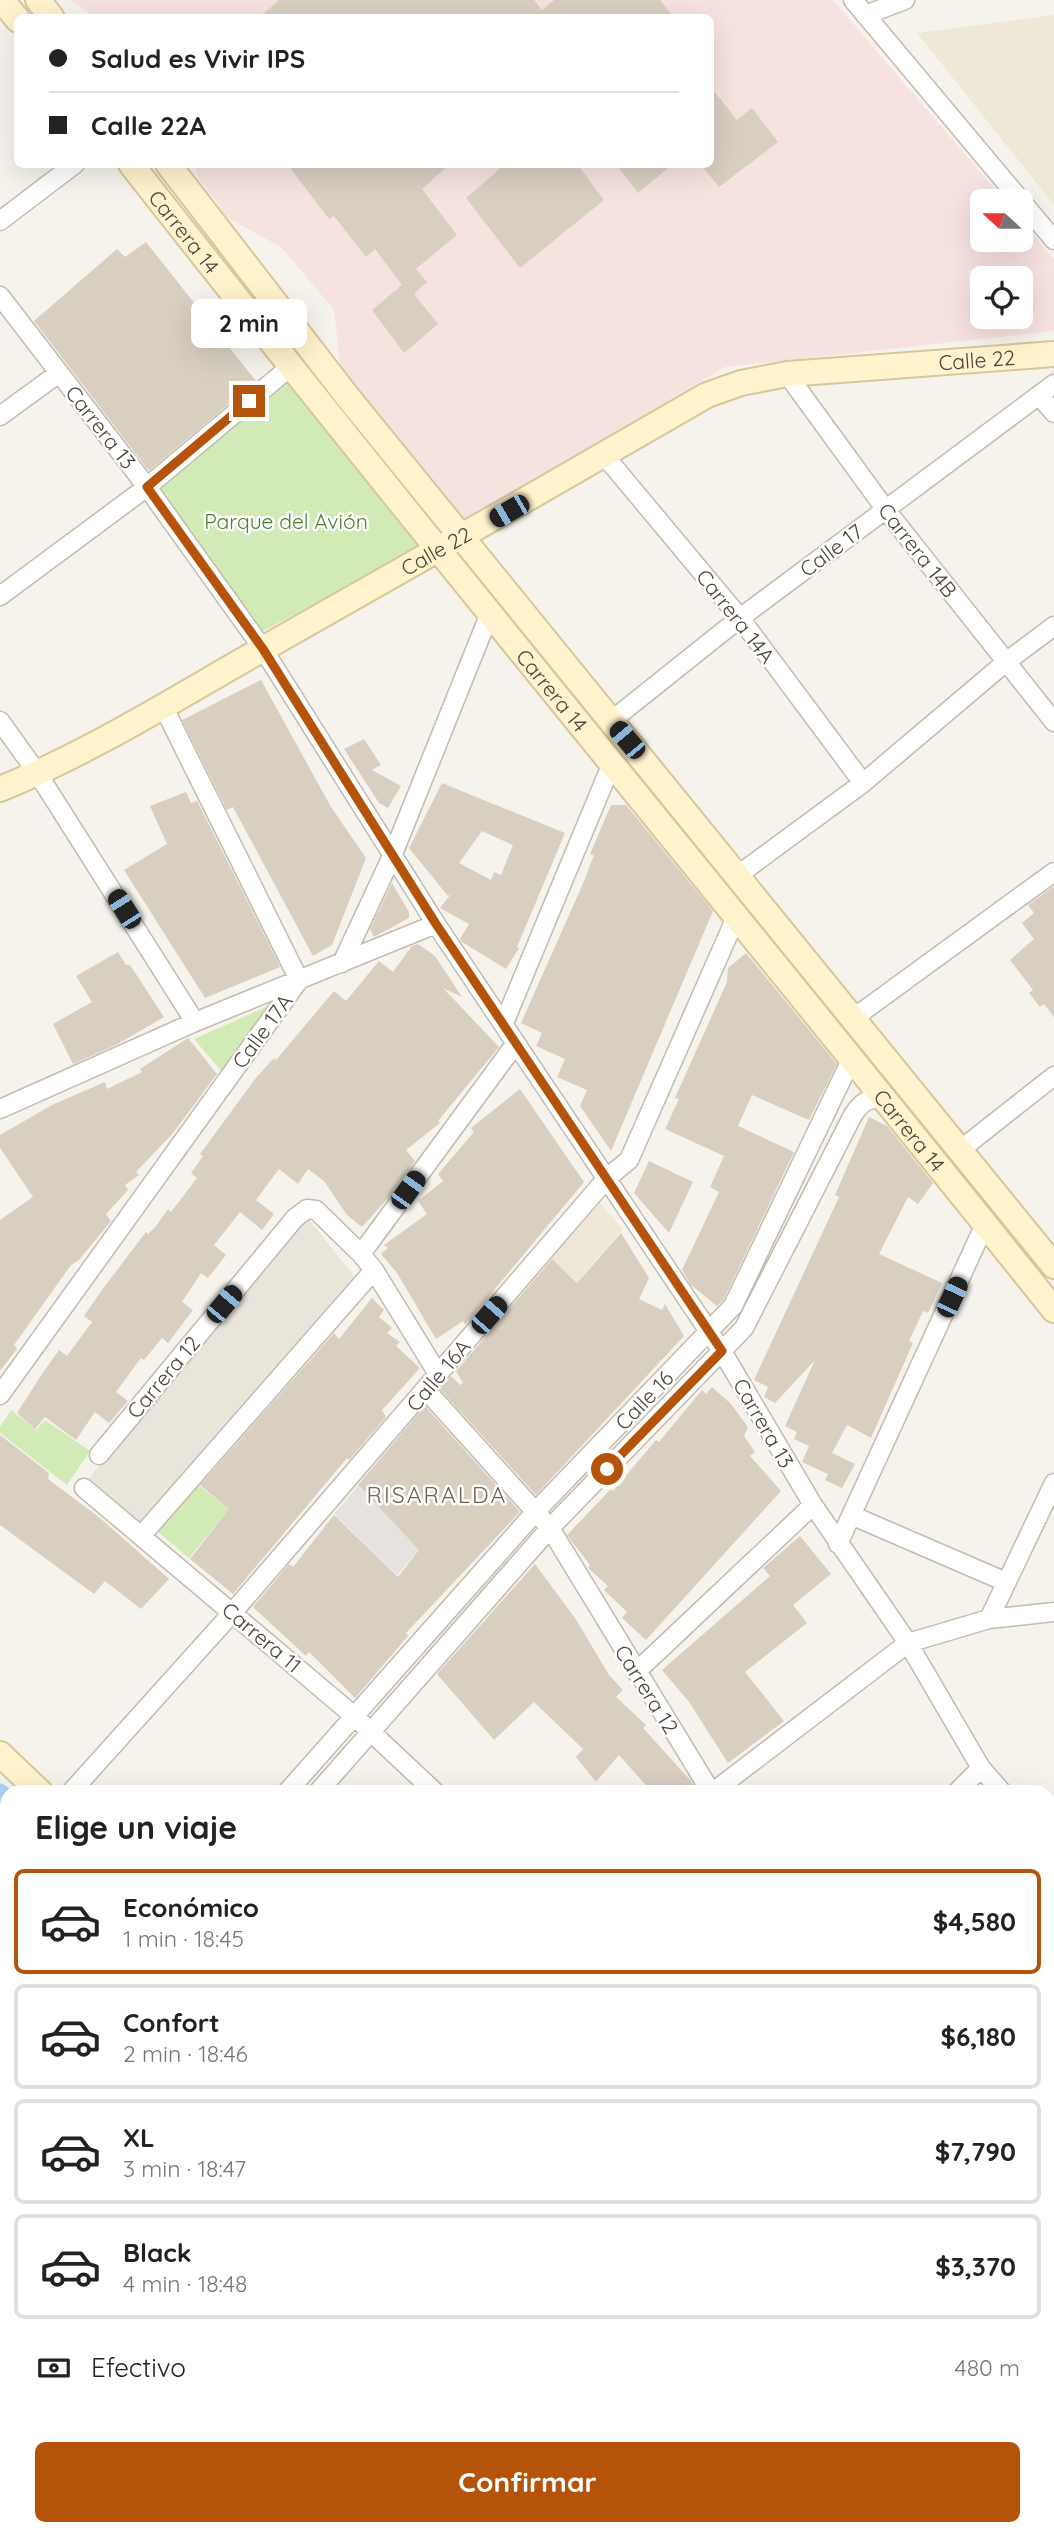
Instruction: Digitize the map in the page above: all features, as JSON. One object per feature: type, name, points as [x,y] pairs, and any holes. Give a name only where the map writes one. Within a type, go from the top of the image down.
[{"type":"main road","points":[[2,0],[14,15]]},
{"type":"main road","points":[[38,0],[49,14]]},
{"type":"main road","name":"Carrera 14","points":[[134,168],[290,367],[737,915],[1054,1310]]},
{"type":"main road","name":"Carrera 14","points":[[171,168],[327,371],[855,1017],[1054,1266]]},
{"type":"main road","name":"Calle 22","points":[[0,789],[37,774],[163,706],[440,551],[707,395],[741,383],[788,374],[1054,354]]},
{"type":"main road","points":[[0,1754],[33,1785]]},
{"type":"street","points":[[853,0],[1054,240]]},
{"type":"street","points":[[865,15],[905,0]]},
{"type":"street","points":[[0,221],[70,168]]},
{"type":"street","name":"Carrera 13","points":[[0,296],[147,487],[263,649],[436,924],[722,1351],[813,1505],[908,1643],[981,1768],[996,1785]]},
{"type":"street","points":[[0,596],[147,487],[290,367]]},
{"type":"street","points":[[0,416],[59,373]]},
{"type":"street","name":"Carrera 14B","points":[[788,374],[886,510],[1054,722]]},
{"type":"street","points":[[1047,389],[1054,413]]},
{"type":"street","name":"Calle 17","points":[[611,721],[740,618],[1047,389]]},
{"type":"street","name":"Carrera 14A","points":[[604,455],[740,618],[863,783]]},
{"type":"street","points":[[342,963],[393,854],[490,612]]},
{"type":"street","points":[[738,875],[863,783],[1006,662],[1054,626]]},
{"type":"street","points":[[0,1109],[195,1022],[299,980],[163,706]]},
{"type":"street","points":[[0,721],[37,774],[195,1022]]},
{"type":"street","points":[[503,1023],[612,763]]},
{"type":"street","points":[[855,1017],[1054,872]]},
{"type":"street","name":"Calle 16A","points":[[77,1785],[233,1612],[607,1178],[629,1160],[737,915]]},
{"type":"street","name":"Calle 17A","points":[[0,1395],[299,980],[436,924]]},
{"type":"street","points":[[361,1254],[516,1043]]},
{"type":"street","name":"Calle 16","points":[[293,1785],[537,1510],[733,1306],[852,1058]]},
{"type":"street","points":[[960,1150],[1054,1076]]},
{"type":"street","name":"Calle 16","points":[[323,1785],[550,1528],[744,1328],[853,1115],[861,1104],[872,1098],[886,1100]]},
{"type":"street","name":"Carrera 12","points":[[99,1455],[295,1218],[307,1209],[316,1210],[374,1270],[438,1374]]},
{"type":"street","points":[[838,1544],[985,1224]]},
{"type":"street","points":[[141,1536],[374,1270]]},
{"type":"street","name":"Carrera 12","points":[[426,1390],[537,1510],[550,1528],[708,1785]]},
{"type":"street","points":[[989,1619],[1054,1483]]},
{"type":"street","name":"Carrera 11","points":[[84,1488],[354,1716],[428,1785]]},
{"type":"street","points":[[636,1672],[813,1505]]},
{"type":"street","points":[[852,1515],[1006,1582]]},
{"type":"street","points":[[721,1785],[908,1643],[989,1619],[1054,1612]]},
{"type":"street","points":[[964,1785],[981,1768]]},
{"type":"shaded area","points":[[70,0],[833,0],[995,189],[970,189],[970,252],[1033,252],[1033,235],[1054,259],[1054,331],[725,367],[463,524],[341,374],[334,310],[281,247],[228,218],[198,177],[195,168],[714,168],[714,14],[90,14]]},
{"type":"shaded area","points":[[1054,15],[1054,205],[917,33]]},
{"type":"shaded area","points":[[600,1203],[623,1229],[577,1282],[551,1259]]},
{"type":"shaded area","points":[[307,1217],[354,1276],[140,1523],[89,1478]]},
{"type":"shaded area","points":[[358,1486],[419,1550],[397,1575],[334,1514]]},
{"type":"green space","name":"Parque del Avión","points":[[287,383],[420,549],[257,634],[159,487]]},
{"type":"green space","points":[[268,1006],[223,1073],[194,1039]]},
{"type":"green space","points":[[11,1410],[36,1430],[45,1420],[90,1451],[67,1485],[0,1433],[0,1427]]},
{"type":"green space","points":[[192,1480],[229,1509],[189,1558],[152,1527]]},
{"type":"building","points":[[279,0],[534,0],[542,10],[554,0],[660,0],[671,14],[263,14]]},
{"type":"building","points":[[714,91],[737,120],[752,108],[778,142],[719,187],[703,168],[714,168]]},
{"type":"building","points":[[290,168],[446,168],[422,189],[457,235],[416,269],[427,282],[414,294],[438,324],[404,353],[372,310],[402,285],[375,249],[366,257],[334,216],[329,219]]},
{"type":"building","points":[[500,168],[580,168],[604,200],[520,268],[466,198]]},
{"type":"building","points":[[619,168],[668,168],[638,193]]},
{"type":"building","points":[[146,242],[256,381],[149,471],[34,321],[117,249],[125,257]]},
{"type":"building","points":[[261,680],[331,807],[366,858],[332,945],[313,956],[233,807],[227,810],[182,720]]},
{"type":"building","points":[[364,739],[381,765],[372,770],[401,786],[388,808],[379,803],[344,749]]},
{"type":"building","points":[[442,783],[565,833],[517,947],[519,948],[506,969],[462,942],[460,939],[469,924],[440,908],[451,894],[448,896],[409,848]],"holes":[[[482,831],[513,845],[501,875],[494,872],[491,880],[459,863]]]},
{"type":"building","points":[[186,792],[191,803],[197,801],[280,967],[205,998],[124,870],[167,844],[150,806]]},
{"type":"building","points":[[611,805],[626,805],[713,911],[611,1151],[580,1106],[587,1090],[557,1077],[565,1059],[536,1046],[542,1033],[521,1023],[582,886],[594,855],[590,854]]},
{"type":"building","points":[[392,883],[409,912],[409,918],[374,937],[370,929]]},
{"type":"building","points":[[1054,886],[1054,1017],[1044,1004],[1040,1007],[1029,993],[1033,990],[1010,960],[1034,939],[1022,923],[1034,913],[1028,905]]},
{"type":"building","points":[[418,944],[435,956],[462,997],[443,988],[499,1047],[438,1121],[440,1123],[406,1150],[415,1161],[389,1197],[362,1227],[347,1215],[324,1181],[308,1169],[298,1184],[279,1169],[256,1200],[274,1214],[262,1230],[240,1212],[214,1245],[226,1255],[208,1278],[201,1273],[182,1302],[193,1310],[168,1343],[162,1338],[144,1360],[141,1358],[116,1392],[128,1401],[109,1423],[95,1412],[76,1440],[45,1417],[35,1429],[17,1413],[59,1350],[67,1356],[92,1322],[84,1316],[146,1232],[148,1234],[156,1226],[168,1209],[171,1212],[197,1178],[191,1173],[203,1156],[200,1154],[255,1079],[274,1058],[276,1060],[334,991],[346,1001],[379,961],[393,972],[412,946]]},
{"type":"building","points":[[118,952],[126,965],[130,965],[164,1017],[116,1045],[73,1064],[53,1024],[92,1002],[76,976]]},
{"type":"building","points":[[746,953],[837,1064],[809,1120],[752,1095],[738,1126],[794,1152],[724,1299],[717,1306],[691,1285],[682,1270],[719,1192],[710,1187],[724,1156],[665,1129],[679,1099],[675,1098],[727,982],[728,968]]},
{"type":"building","points":[[188,1038],[217,1074],[173,1133],[136,1172],[139,1175],[125,1185],[128,1190],[106,1214],[111,1221],[79,1260],[71,1265],[14,1345],[17,1349],[0,1371],[0,1220],[33,1197],[0,1148],[0,1135],[52,1105],[105,1082],[107,1089],[142,1072],[140,1069]]},
{"type":"building","points":[[520,1089],[584,1182],[465,1325],[463,1321],[436,1339],[397,1273],[381,1254],[388,1248],[384,1245],[427,1214],[418,1201],[443,1181],[438,1174],[474,1132],[471,1128]]},
{"type":"building","points":[[869,1117],[887,1126],[933,1183],[918,1204],[908,1197],[879,1254],[942,1283],[928,1313],[923,1311],[909,1341],[913,1343],[871,1438],[847,1425],[832,1453],[855,1464],[842,1488],[825,1480],[828,1474],[802,1462],[809,1446],[794,1439],[797,1432],[785,1426],[815,1360],[775,1403],[764,1397],[768,1387],[754,1380],[839,1197],[835,1195]]},
{"type":"building","points":[[649,1161],[693,1182],[669,1233],[634,1193]]},
{"type":"building","points":[[621,1233],[649,1278],[639,1299],[662,1310],[665,1304],[684,1336],[536,1495],[440,1389],[451,1376],[460,1385],[463,1383],[456,1371],[552,1259],[577,1283]]},
{"type":"building","points":[[372,1298],[384,1310],[379,1317],[392,1328],[387,1333],[400,1342],[396,1346],[420,1368],[382,1410],[386,1417],[349,1460],[347,1458],[233,1594],[190,1559],[229,1509],[200,1485],[334,1333],[339,1339]]},
{"type":"building","points":[[712,1387],[731,1404],[748,1427],[744,1436],[755,1452],[750,1456],[781,1491],[646,1640],[622,1618],[627,1612],[604,1590],[608,1586],[588,1568],[590,1565],[567,1535],[611,1489],[613,1491],[656,1440],[659,1442],[702,1390],[706,1394]]},
{"type":"building","points":[[425,1406],[520,1512],[406,1633],[408,1636],[355,1698],[309,1652],[306,1656],[253,1607],[289,1564],[293,1567],[334,1515],[398,1577],[419,1550],[358,1485]]},
{"type":"building","points":[[0,1435],[49,1473],[48,1479],[100,1518],[169,1579],[141,1609],[105,1581],[94,1594],[0,1525]]},
{"type":"building","points":[[800,1536],[831,1574],[793,1605],[807,1623],[745,1672],[784,1721],[728,1763],[689,1702],[662,1670],[770,1576],[763,1568]]},
{"type":"building","points":[[535,1564],[575,1618],[609,1675],[623,1690],[616,1697],[646,1725],[643,1728],[693,1785],[646,1785],[619,1755],[596,1782],[576,1757],[583,1749],[534,1702],[494,1740],[437,1674]]},
{"type":"district","name":"RISARALDA","points":[[437,1494]]},
{"type":"route","points":[[249,401],[147,487],[263,649],[436,924],[722,1351],[607,1469]]}]
